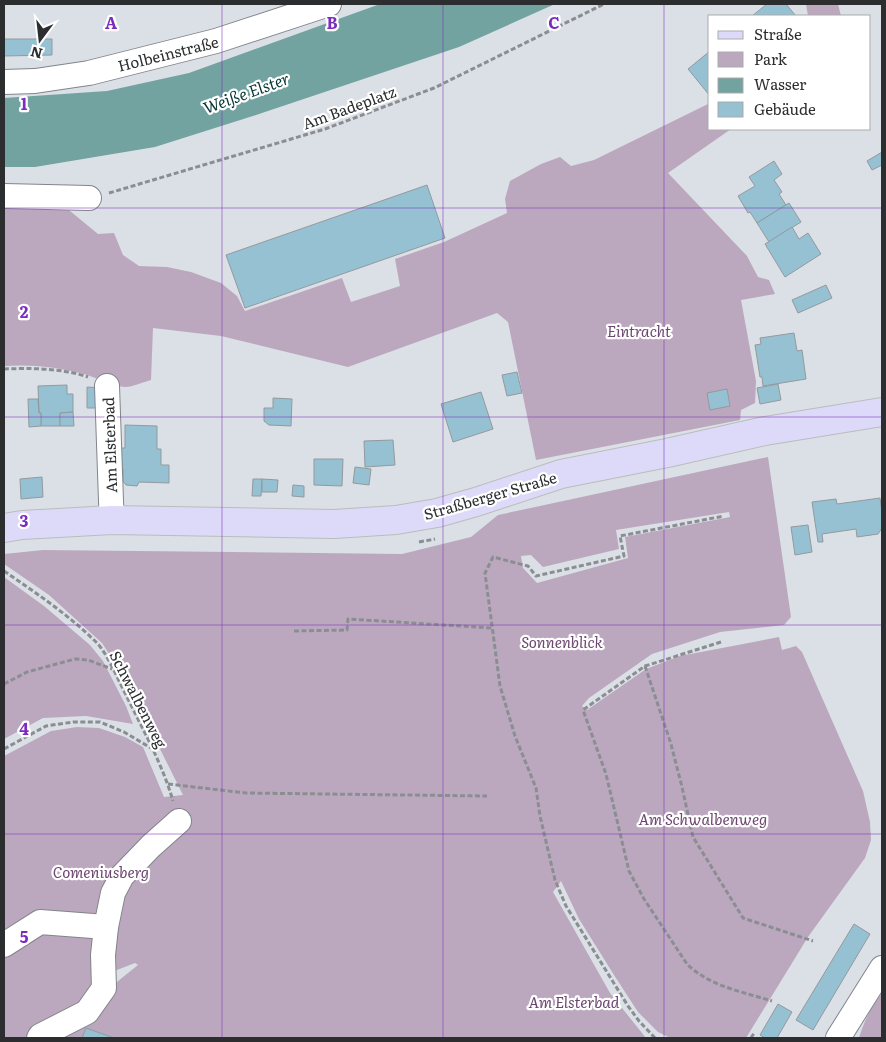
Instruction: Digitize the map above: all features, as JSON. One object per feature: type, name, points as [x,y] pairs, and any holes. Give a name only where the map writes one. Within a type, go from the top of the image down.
[{"type":"main road","name":"Straßberger Straße","points":[[4,528],[22,525],[112,520],[334,524],[396,520],[437,513],[561,474],[765,431],[882,412]]},
{"type":"street","name":"Holbeinstraße","points":[[4,82],[89,73],[216,41],[329,4]]},
{"type":"street","points":[[4,196],[89,198]]},
{"type":"street","name":"Am Elsterbad","points":[[107,386],[112,520]]},
{"type":"street","points":[[39,1038],[87,1012],[104,988],[106,927],[113,893],[122,876],[179,821]]},
{"type":"street","points":[[4,945],[40,922],[106,927]]},
{"type":"street","points":[[838,1038],[882,968]]},
{"type":"path","name":"Am Badeplatz","points":[[89,198],[334,126],[434,88],[604,4]]},
{"type":"path","name":"Am Elsterbad","points":[[4,369],[22,368],[60,371],[86,376],[107,386]]},
{"type":"path","points":[[655,1038],[639,1021],[623,998],[566,906],[554,880],[536,788],[515,736],[500,686],[485,573],[493,556],[528,566],[536,576],[624,556],[620,536],[724,516]]},
{"type":"path","name":"Schwalbenweg","points":[[4,571],[56,608],[99,645],[113,669],[168,784],[179,821]]},
{"type":"path","points":[[294,631],[347,630],[348,619],[492,628]]},
{"type":"path","points":[[721,642],[645,666],[583,710],[606,774],[629,871],[644,899],[694,972],[712,982],[772,1001]]},
{"type":"path","points":[[4,684],[27,672],[75,659],[88,660],[113,669]]},
{"type":"path","points":[[645,666],[671,744],[693,837],[743,918],[813,941]]},
{"type":"path","points":[[4,749],[46,726],[73,722],[100,722],[124,732],[152,749]]},
{"type":"path","points":[[168,784],[246,793],[487,796]]},
{"type":"path","points":[[751,1038],[754,1033]]},
{"type":"green space","points":[[806,4],[838,4],[841,15],[808,15]]},
{"type":"green space","name":"Eintracht","points":[[708,104],[708,130],[730,130],[668,173],[747,256],[758,277],[769,280],[775,294],[741,300],[756,381],[755,403],[741,410],[740,420],[536,460],[508,322],[497,313],[348,367],[221,336],[153,328],[151,380],[131,386],[114,385],[84,374],[55,368],[24,365],[4,366],[4,202],[58,201],[98,234],[114,233],[123,255],[139,266],[167,267],[191,272],[221,283],[237,296],[245,311],[342,278],[351,302],[400,286],[395,259],[444,242],[507,213],[505,199],[510,181],[541,164],[560,157],[571,166],[594,160]]},
{"type":"green space","name":"Am Schwalbenweg","points":[[768,457],[791,617],[784,625],[720,632],[652,654],[589,698],[582,706],[587,710],[646,669],[680,656],[779,637],[782,650],[796,646],[802,652],[863,791],[870,822],[871,840],[865,858],[808,937],[746,1038],[670,1038],[658,1032],[638,1012],[614,975],[579,919],[561,881],[553,892],[610,993],[646,1038],[4,1038],[4,756],[51,731],[77,727],[99,728],[125,737],[143,747],[164,797],[183,795],[123,675],[102,643],[49,595],[4,564],[4,554],[43,550],[402,554],[471,537],[498,515]],"holes":[[[729,512],[730,517],[625,537],[628,558],[537,583],[523,568],[521,556],[531,555],[543,567],[619,549],[616,530]],[[135,963],[138,965],[118,981],[106,997],[99,977]]]},
{"type":"green space","points":[[4,577],[44,606],[90,645],[103,661],[133,724],[86,716],[43,718],[4,739]]},
{"type":"green space","points":[[882,993],[882,1038],[859,1038],[868,1014]]},
{"type":"water","name":"Weiße Elster","points":[[380,4],[555,4],[459,47],[155,147],[35,167],[4,167],[4,98],[107,91],[189,73]]},
{"type":"building","points":[[767,4],[786,4],[795,15],[753,15]]},
{"type":"building","points":[[4,39],[52,39],[52,55],[4,56]]},
{"type":"building","points":[[708,53],[708,94],[688,69]]},
{"type":"building","points":[[882,152],[882,165],[872,170],[867,161]]},
{"type":"building","points":[[774,161],[782,174],[774,180],[782,192],[779,194],[786,205],[757,223],[750,212],[748,213],[738,196],[755,186],[749,177]]},
{"type":"building","points":[[427,185],[445,238],[245,308],[226,255]]},
{"type":"building","points":[[789,203],[801,222],[769,242],[757,223]]},
{"type":"building","points":[[792,227],[799,239],[808,233],[821,254],[785,277],[765,244]]},
{"type":"building","points":[[826,285],[832,298],[798,313],[792,300]]},
{"type":"building","points":[[794,333],[797,351],[802,350],[806,379],[763,386],[755,345],[761,344],[760,338]]},
{"type":"building","points":[[517,372],[522,393],[507,396],[502,375]]},
{"type":"building","points":[[778,384],[781,400],[760,404],[757,388]]},
{"type":"building","points":[[67,385],[67,394],[73,394],[73,412],[60,413],[60,426],[41,426],[38,386]]},
{"type":"building","points":[[87,387],[101,388],[101,408],[87,408]]},
{"type":"building","points":[[727,389],[730,406],[710,410],[707,393]]},
{"type":"building","points":[[481,392],[493,429],[453,442],[441,404]]},
{"type":"building","points":[[273,398],[292,399],[291,426],[269,425],[264,421],[264,408],[273,408]]},
{"type":"building","points":[[28,399],[38,399],[41,426],[29,427]]},
{"type":"building","points":[[73,412],[74,426],[60,426],[60,413]]},
{"type":"building","points":[[125,425],[157,426],[157,449],[161,449],[161,465],[169,465],[169,483],[139,482],[137,486],[126,485],[123,481],[123,469],[120,469],[120,448],[125,448]]},
{"type":"building","points":[[393,440],[395,465],[365,467],[364,441]]},
{"type":"building","points":[[314,459],[343,459],[342,486],[314,485]]},
{"type":"building","points":[[355,467],[371,469],[369,485],[353,483]]},
{"type":"building","points":[[42,477],[43,497],[21,499],[20,479]]},
{"type":"building","points":[[253,479],[262,479],[261,496],[252,496]]},
{"type":"building","points":[[262,479],[278,480],[277,492],[262,492]]},
{"type":"building","points":[[293,485],[304,486],[304,497],[292,496]]},
{"type":"building","points":[[880,498],[882,528],[878,534],[857,537],[856,529],[822,534],[823,542],[818,542],[812,502],[836,499],[837,504]]},
{"type":"building","points":[[808,525],[812,552],[795,555],[791,527]]},
{"type":"building","points":[[854,924],[870,934],[813,1030],[796,1020]]},
{"type":"building","points":[[778,1004],[792,1012],[777,1038],[765,1038],[760,1035]]},
{"type":"building","points":[[86,1028],[114,1038],[82,1038]]},
{"type":"park label","name":"Sonnenblick","points":[[562,641]]},
{"type":"park label","name":"Comeniusberg","points":[[101,871]]}]
